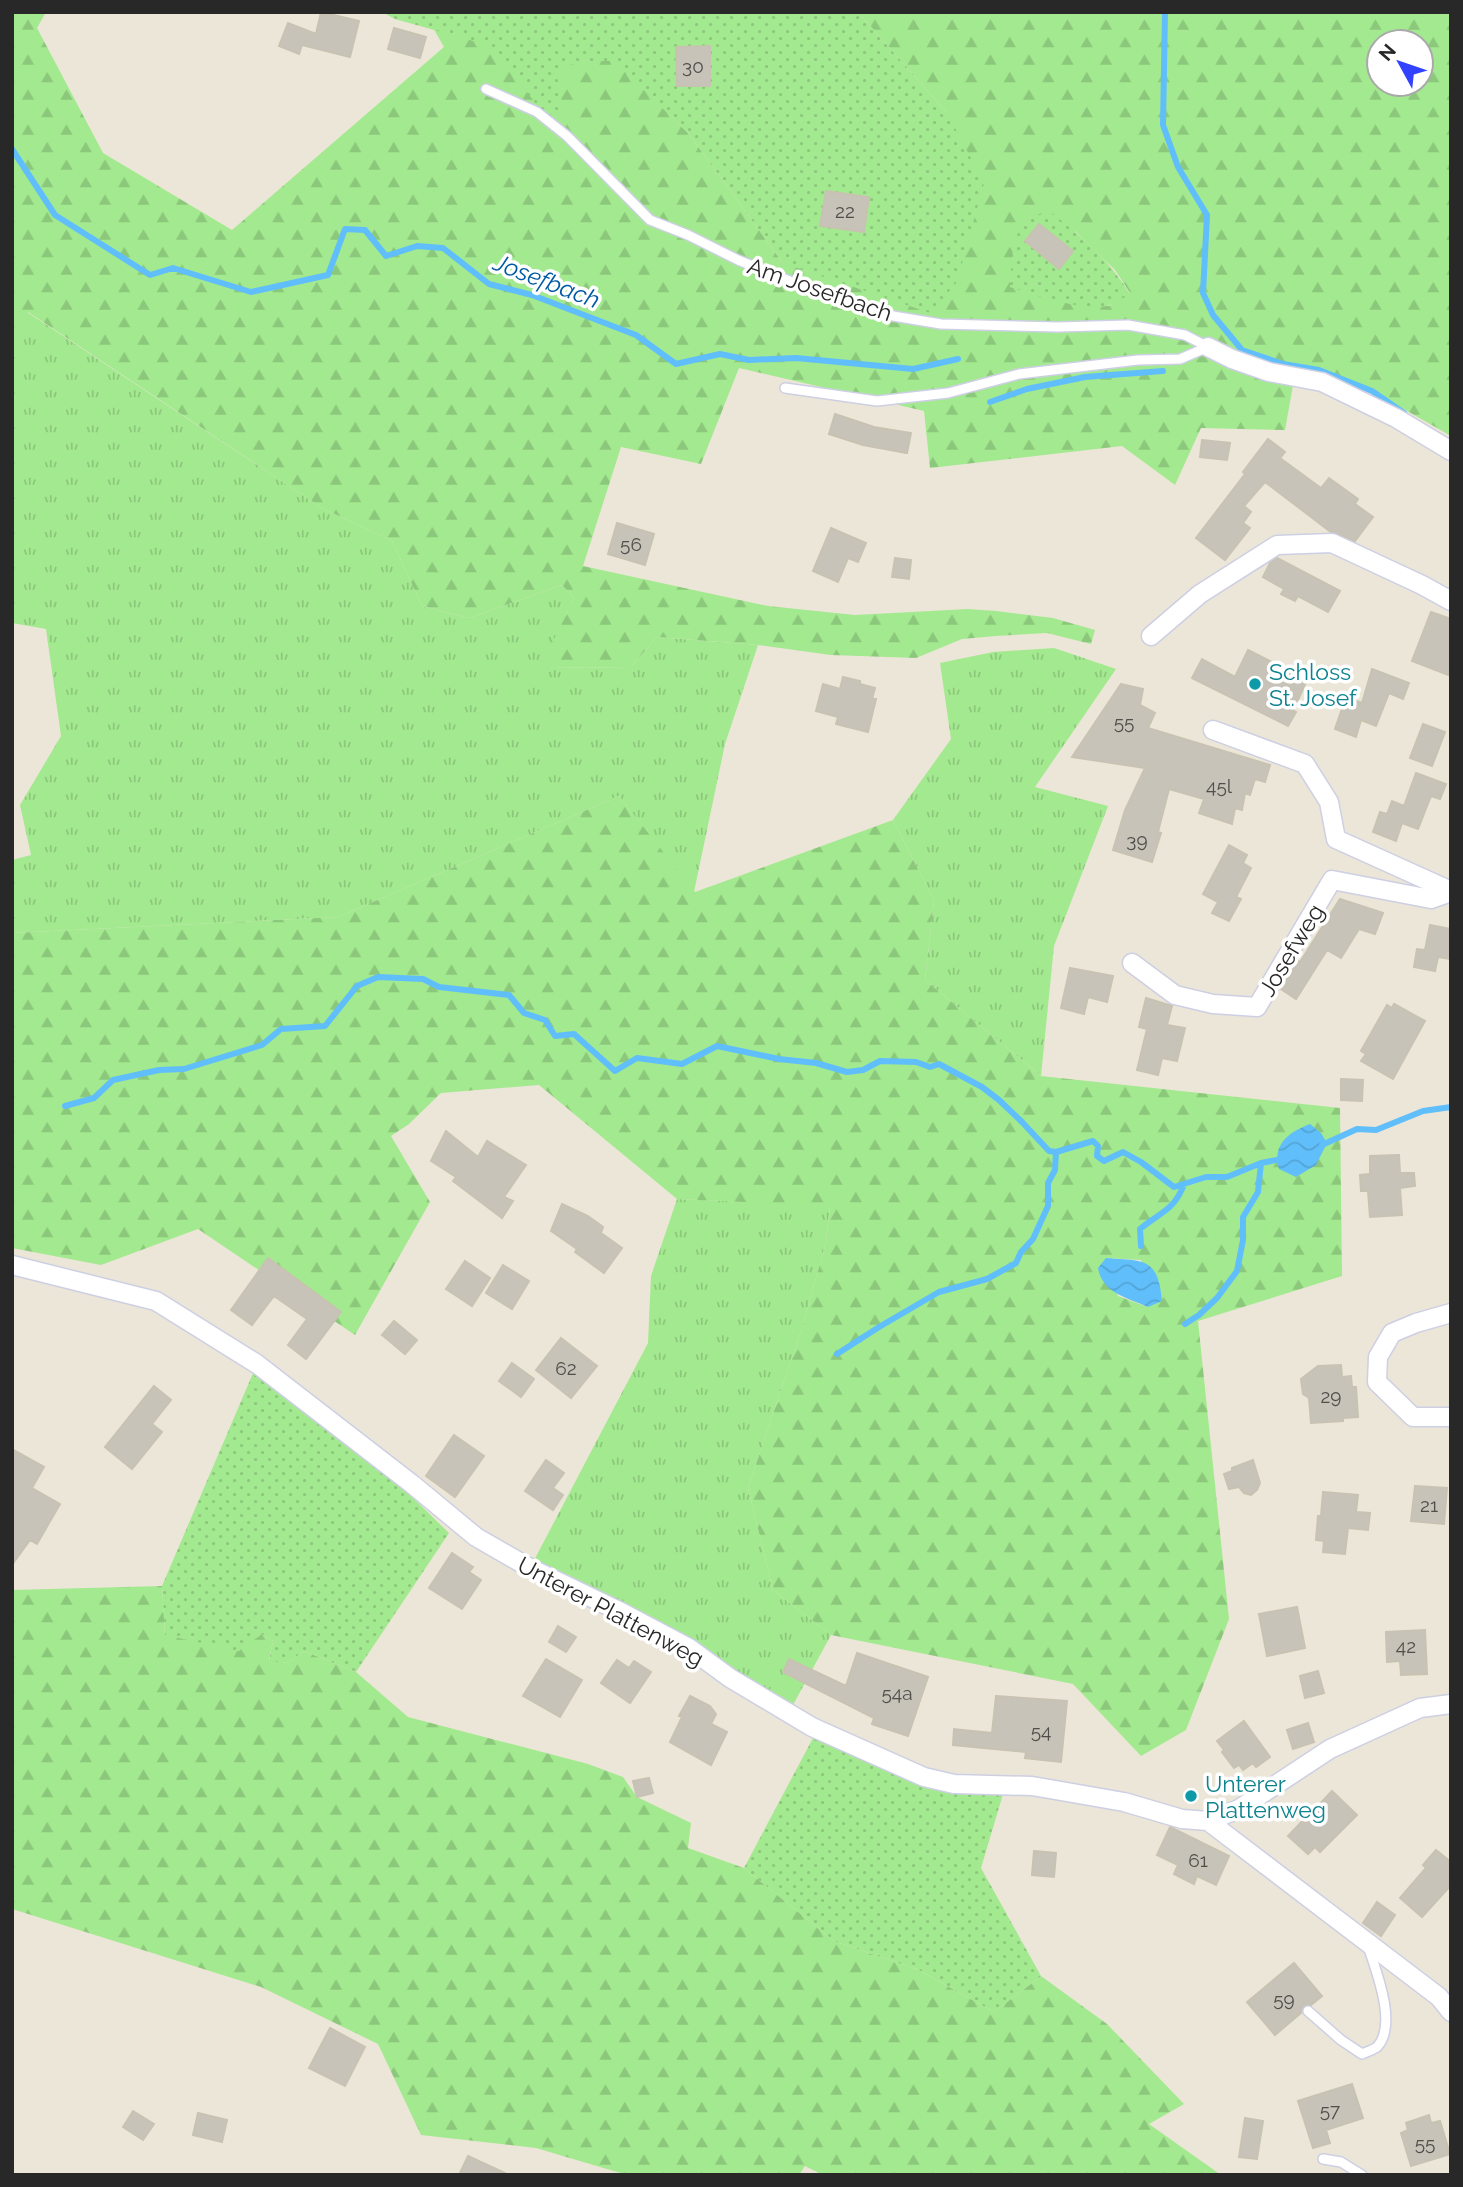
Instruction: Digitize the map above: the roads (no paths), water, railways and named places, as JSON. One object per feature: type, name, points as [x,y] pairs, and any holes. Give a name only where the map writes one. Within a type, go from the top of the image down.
[{"type":"street","name":"Am Josefbach","points":[[1208,347],[1269,372],[1322,382],[1396,418],[1451,451]]},
{"type":"street","points":[[1151,636],[1199,594],[1277,545],[1332,543],[1451,601]]},
{"type":"street","name":"Josefweg","points":[[1213,730],[1306,764],[1329,802],[1335,839],[1451,891]]},
{"type":"street","name":"Josefweg","points":[[1132,963],[1175,995],[1213,1004],[1257,1007],[1332,880],[1431,899],[1451,891]]},
{"type":"street","name":"Unterer Plattenweg","points":[[12,1265],[156,1301],[257,1364],[476,1537],[534,1570],[689,1648],[730,1678],[812,1727],[924,1777],[954,1784],[1032,1786],[1125,1802],[1182,1819],[1208,1821],[1439,1997],[1451,2012]]},
{"type":"street","points":[[1451,1313],[1392,1333],[1378,1357],[1377,1382],[1413,1417],[1451,1417]]},
{"type":"street","points":[[1208,1821],[1239,1809],[1330,1749],[1420,1708],[1451,1704]]},
{"type":"lane","name":"Am Josefbach","points":[[486,89],[537,112],[567,136],[650,220],[688,235],[737,260],[834,299],[893,316],[941,324],[1058,327],[1128,325],[1185,335],[1208,347]]},
{"type":"lane","points":[[785,388],[877,401],[948,393],[1019,373],[1138,360],[1180,359],[1208,347]]},
{"type":"lane","points":[[1308,2011],[1341,2040],[1362,2054],[1376,2048],[1384,2033],[1386,2008],[1367,1942]]},
{"type":"lane","points":[[1323,2158],[1341,2162],[1362,2175]]},
{"type":"water","points":[[1310,1124],[1321,1133],[1327,1143],[1316,1165],[1296,1177],[1279,1169],[1278,1153],[1289,1135]]},
{"type":"water","points":[[1106,1258],[1147,1264],[1157,1276],[1162,1301],[1148,1307],[1110,1289],[1100,1276],[1098,1268]]},
{"type":"waterway","points":[[1165,12],[1163,125],[1178,167],[1207,215],[1203,293],[1213,315],[1242,350],[1283,364],[1319,370],[1372,391],[1404,413]]},
{"type":"waterway","name":"Josefbach","points":[[12,149],[55,215],[150,275],[173,268],[251,292],[328,275],[345,229],[365,230],[386,256],[417,246],[443,248],[489,284],[532,295],[636,335],[676,364],[720,354],[749,360],[796,358],[913,369],[958,359]]},
{"type":"waterway","name":"Josefbach","points":[[990,402],[1027,389],[1085,377],[1163,371]]},
{"type":"waterway","points":[[65,1106],[94,1098],[113,1080],[159,1070],[184,1069],[262,1045],[281,1029],[325,1026],[357,986],[378,977],[423,979],[439,987],[509,995],[524,1013],[545,1020],[555,1036],[574,1034],[615,1071],[637,1058],[682,1064],[717,1046],[779,1059],[816,1063],[847,1072],[863,1070],[880,1061],[916,1062],[930,1067],[939,1064],[982,1087],[999,1100],[1049,1151],[1056,1152],[1093,1141],[1098,1146],[1097,1156],[1104,1161],[1123,1152],[1174,1187],[1206,1177],[1227,1177],[1261,1163],[1282,1159]]},
{"type":"waterway","points":[[1322,1145],[1357,1129],[1376,1130],[1423,1111],[1451,1107]]},
{"type":"waterway","points":[[837,1354],[939,1292],[987,1279],[1016,1263],[1021,1252],[1033,1239],[1048,1206],[1048,1183],[1055,1170],[1056,1152]]},
{"type":"waterway","points":[[1185,1324],[1217,1298],[1237,1271],[1243,1240],[1243,1217],[1258,1192],[1261,1163]]},
{"type":"waterway","points":[[1141,1246],[1140,1229],[1176,1200],[1184,1184]]},
{"type":"place","name":"Schloss St. Josef","points":[[1255,684]]},
{"type":"place","name":"Unterer Plattenweg","points":[[1191,1796]]}]
